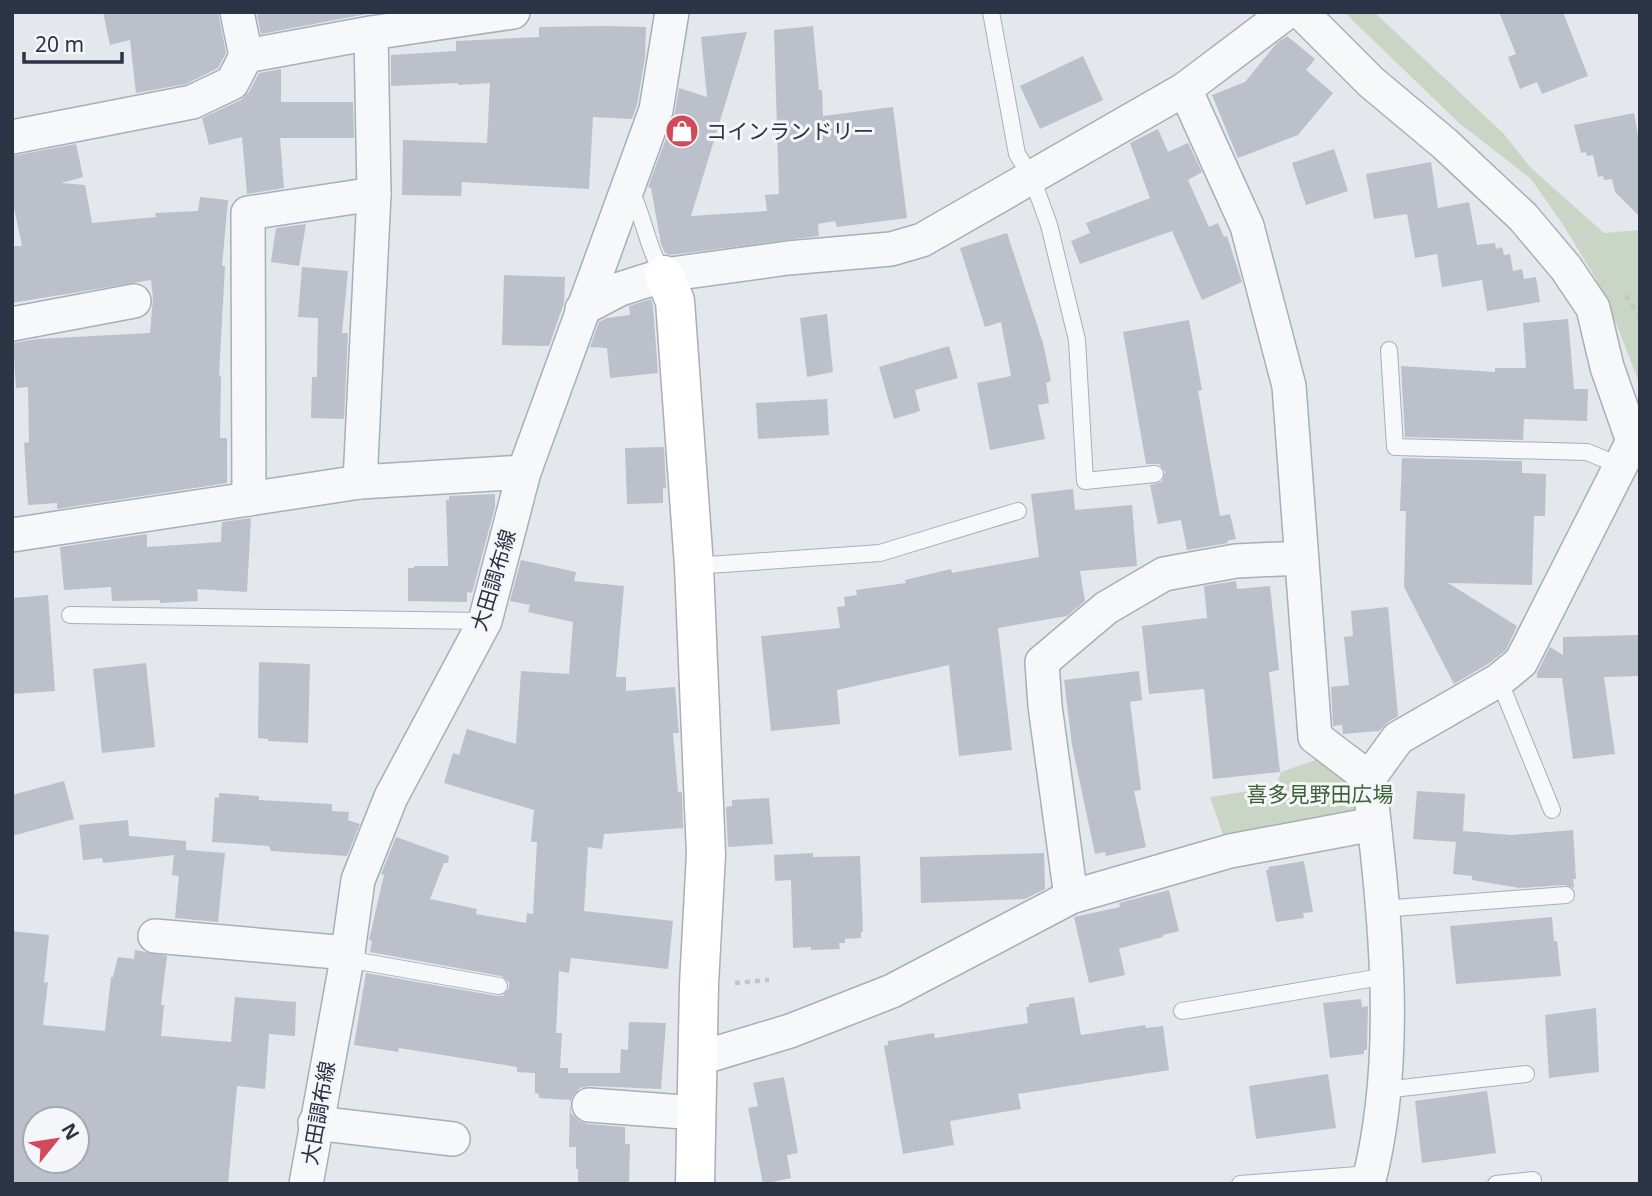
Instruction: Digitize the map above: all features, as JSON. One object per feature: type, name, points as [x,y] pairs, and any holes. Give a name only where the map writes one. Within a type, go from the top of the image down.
[{"type":"street","points":[[12,137],[192,102],[232,83],[246,56],[237,12]]},
{"type":"street","points":[[246,56],[371,33],[513,12]]},
{"type":"street","name":"大田調布線","points":[[306,1184],[358,880],[391,797],[485,621],[524,472],[656,110],[672,12]]},
{"type":"street","points":[[582,309],[620,289],[664,275],[788,258],[906,246],[922,240],[1185,89],[1287,12]]},
{"type":"street","points":[[1301,12],[1371,82],[1445,144],[1523,218],[1566,268],[1593,308],[1631,452],[1521,662],[1499,680],[1398,738],[1369,778],[1387,976],[1384,1090],[1369,1179]]},
{"type":"street","points":[[360,482],[374,194],[371,33]]},
{"type":"street","points":[[1185,89],[1247,226],[1289,386],[1315,737],[1369,778]]},
{"type":"street","points":[[249,499],[248,213],[374,194]]},
{"type":"street","points":[[664,275],[675,301],[694,566],[705,854],[695,1184]]},
{"type":"street","points":[[12,324],[134,301]]},
{"type":"street","points":[[12,535],[360,482],[524,472]]},
{"type":"street","points":[[1070,897],[1045,706],[1042,662],[1106,608],[1164,575],[1236,561],[1300,558]]},
{"type":"street","points":[[697,1059],[790,1031],[892,991],[1070,897],[1230,851],[1374,824]]},
{"type":"street","points":[[155,936],[347,956]]},
{"type":"street","points":[[589,1105],[697,1113]]},
{"type":"street","points":[[315,1123],[453,1139]]},
{"type":"lane","points":[[991,12],[1017,154],[1032,178],[1049,225],[1077,340],[1085,481],[1155,474]]},
{"type":"lane","points":[[628,183],[640,208],[653,257],[664,275]]},
{"type":"lane","points":[[1389,350],[1395,447],[1631,452]]},
{"type":"lane","points":[[694,566],[880,553],[1018,511]]},
{"type":"lane","points":[[70,615],[485,621]]},
{"type":"lane","points":[[1499,680],[1552,810]]},
{"type":"lane","points":[[1381,909],[1566,895]]},
{"type":"lane","points":[[347,956],[499,986]]},
{"type":"lane","points":[[1182,1011],[1387,976]]},
{"type":"lane","points":[[1384,1090],[1526,1074]]},
{"type":"lane","points":[[1240,1184],[1369,1179]]},
{"type":"lane","points":[[1496,1184],[1533,1180]]},
{"type":"green space","points":[[1344,12],[1374,12],[1504,134],[1530,167],[1604,233],[1640,230],[1640,393],[1638,380],[1618,328],[1595,277],[1531,179],[1459,123]]},
{"type":"green space","name":"喜多見野田広場","points":[[1336,753],[1361,772],[1358,820],[1227,846],[1210,797],[1276,787],[1281,772]]},
{"type":"building","points":[[103,12],[218,12],[226,53],[218,68],[186,84],[136,93],[130,40],[110,45]]},
{"type":"building","points":[[263,12],[372,13],[261,34],[257,15]]},
{"type":"building","points":[[1499,12],[1563,12],[1588,76],[1542,94],[1537,82],[1520,89],[1508,57],[1516,54]]},
{"type":"building","points":[[813,26],[823,116],[893,107],[907,218],[837,227],[835,221],[818,224],[819,236],[670,255],[665,253],[651,188],[648,187],[674,117],[679,88],[707,97],[701,37],[747,32],[691,216],[767,211],[765,195],[779,194],[774,30]]},
{"type":"building","points":[[539,27],[646,27],[645,58],[632,119],[593,117],[589,189],[462,182],[461,196],[402,195],[403,140],[487,143],[490,83],[391,86],[391,55],[456,51],[456,41],[539,37]]},
{"type":"building","points":[[1287,36],[1315,59],[1306,70],[1333,93],[1298,135],[1238,158],[1212,95],[1245,82],[1277,43]]},
{"type":"building","points":[[1083,56],[1103,100],[1040,129],[1020,86]]},
{"type":"building","points":[[281,69],[281,102],[353,102],[354,138],[280,138],[284,188],[247,194],[242,137],[209,145],[202,118],[241,100],[249,92],[259,73]]},
{"type":"building","points":[[1634,113],[1640,148],[1640,217],[1615,192],[1612,179],[1604,180],[1603,176],[1598,177],[1593,155],[1581,153],[1574,125]]},
{"type":"building","points":[[1158,129],[1168,152],[1188,143],[1202,172],[1188,180],[1209,227],[1218,223],[1224,237],[1227,236],[1242,282],[1202,300],[1172,231],[1080,264],[1071,241],[1090,233],[1086,223],[1150,198],[1130,143]]},
{"type":"building","points":[[76,144],[83,177],[61,183],[85,185],[92,223],[156,217],[155,213],[198,211],[200,197],[228,200],[222,266],[225,266],[219,376],[220,438],[227,438],[227,483],[57,509],[57,503],[28,505],[24,443],[29,442],[28,387],[16,388],[13,343],[37,339],[150,333],[153,298],[151,280],[12,303],[12,246],[22,246],[12,198],[12,156]]},
{"type":"building","points":[[1334,149],[1348,191],[1306,205],[1292,163]]},
{"type":"building","points":[[1431,162],[1438,208],[1469,202],[1477,245],[1495,243],[1496,249],[1502,247],[1504,255],[1510,254],[1513,271],[1522,269],[1524,279],[1536,277],[1540,302],[1487,311],[1482,280],[1442,287],[1437,254],[1415,258],[1407,214],[1374,219],[1366,174]]},
{"type":"building","points":[[306,224],[299,266],[271,262],[276,228]]},
{"type":"building","points":[[1007,233],[1043,343],[1051,381],[1046,383],[1049,403],[1038,405],[1045,439],[990,450],[977,383],[1011,376],[1001,322],[985,327],[960,248]]},
{"type":"building","points":[[302,267],[348,271],[342,333],[348,333],[344,419],[311,418],[312,377],[317,377],[318,318],[298,317]]},
{"type":"building","points":[[504,275],[565,277],[564,303],[549,346],[502,345]]},
{"type":"building","points":[[651,299],[658,373],[610,378],[607,348],[590,347],[599,322],[607,318],[630,315],[629,306]]},
{"type":"building","points":[[827,314],[833,372],[807,377],[800,318]]},
{"type":"building","points":[[1568,319],[1574,389],[1588,389],[1587,421],[1524,419],[1523,440],[1405,437],[1401,366],[1495,372],[1495,368],[1526,368],[1523,323]]},
{"type":"building","points":[[1189,320],[1202,390],[1198,391],[1220,516],[1230,514],[1236,539],[1227,541],[1228,543],[1187,550],[1181,520],[1158,524],[1150,485],[1162,482],[1165,472],[1159,464],[1146,464],[1123,332]]},
{"type":"building","points":[[949,346],[958,378],[915,390],[920,411],[894,419],[879,367]]},
{"type":"building","points":[[827,399],[829,435],[758,439],[756,403]]},
{"type":"building","points":[[664,447],[666,488],[663,488],[663,503],[627,504],[625,448]]},
{"type":"building","points":[[1402,458],[1522,461],[1522,473],[1546,474],[1545,516],[1534,516],[1532,585],[1448,583],[1517,626],[1506,650],[1454,684],[1404,587],[1406,511],[1400,511]]},
{"type":"building","points":[[1073,489],[1075,510],[1132,505],[1137,566],[1080,571],[1085,601],[1067,616],[998,628],[1012,750],[959,756],[949,665],[837,690],[840,724],[771,731],[761,636],[840,628],[837,607],[845,606],[844,597],[857,595],[856,590],[906,583],[905,580],[951,569],[952,573],[1039,557],[1031,494]]},
{"type":"building","points":[[495,494],[495,507],[472,593],[467,592],[467,602],[408,601],[408,568],[448,566],[446,500],[449,500],[449,496]]},
{"type":"building","points":[[251,518],[247,592],[197,589],[198,601],[160,603],[160,600],[112,601],[111,587],[64,590],[60,547],[147,534],[147,547],[221,542],[222,522]]},
{"type":"building","points":[[521,560],[576,572],[574,581],[624,586],[616,677],[626,677],[626,691],[675,687],[679,733],[673,733],[678,792],[682,792],[683,828],[604,834],[602,849],[588,847],[584,911],[673,921],[668,969],[571,958],[569,973],[559,971],[556,1033],[562,1033],[560,1068],[568,1068],[568,1073],[620,1073],[621,1049],[628,1050],[629,1022],[666,1023],[661,1089],[590,1086],[580,1088],[570,1103],[571,1113],[579,1121],[625,1127],[625,1144],[630,1144],[629,1184],[578,1184],[576,1147],[569,1147],[570,1100],[539,1098],[539,1094],[535,1093],[535,1073],[517,1072],[517,1067],[399,1048],[398,1052],[354,1045],[366,973],[497,996],[503,996],[509,988],[509,982],[501,976],[370,952],[372,941],[369,940],[384,875],[381,874],[396,837],[449,856],[430,899],[477,909],[476,914],[526,923],[527,913],[533,914],[537,842],[531,842],[534,810],[444,783],[453,753],[459,755],[467,729],[516,744],[521,671],[569,674],[573,622],[528,612],[530,605],[510,601]]},
{"type":"building","points":[[1236,581],[1237,589],[1270,586],[1279,670],[1269,672],[1280,772],[1213,779],[1204,689],[1149,694],[1142,626],[1207,618],[1204,586]]},
{"type":"building","points":[[48,595],[55,691],[12,694],[12,598]]},
{"type":"building","points":[[1388,607],[1398,716],[1379,731],[1343,734],[1342,725],[1333,726],[1331,687],[1349,685],[1344,637],[1353,636],[1351,611]]},
{"type":"building","points":[[1640,635],[1640,676],[1604,677],[1615,754],[1573,759],[1562,678],[1537,678],[1550,647],[1563,655],[1563,637]]},
{"type":"building","points":[[259,662],[310,664],[308,743],[258,738]]},
{"type":"building","points":[[146,663],[155,747],[102,753],[93,669]]},
{"type":"building","points":[[1139,671],[1142,700],[1130,702],[1141,790],[1134,791],[1146,847],[1106,856],[1105,852],[1095,854],[1072,745],[1064,680]]},
{"type":"building","points":[[64,781],[74,819],[12,836],[12,795]]},
{"type":"building","points":[[1417,791],[1465,794],[1463,831],[1511,835],[1573,830],[1576,879],[1573,879],[1574,888],[1565,885],[1520,888],[1453,874],[1456,842],[1413,839]]},
{"type":"building","points":[[219,793],[259,796],[259,800],[332,804],[332,811],[349,812],[348,820],[360,824],[347,856],[271,851],[269,846],[212,842],[215,797],[219,798]]},
{"type":"building","points":[[769,798],[773,844],[728,847],[726,807],[732,806],[732,800]]},
{"type":"building","points":[[128,820],[129,836],[186,841],[186,850],[225,853],[218,922],[175,918],[179,876],[172,875],[174,855],[103,863],[102,858],[83,860],[79,825]]},
{"type":"building","points":[[813,853],[813,857],[860,856],[863,932],[861,938],[845,939],[845,943],[839,943],[840,949],[793,948],[791,880],[775,881],[774,855]]},
{"type":"building","points":[[1044,853],[1045,889],[1025,899],[921,903],[920,857]]},
{"type":"building","points":[[1304,861],[1313,912],[1303,913],[1304,918],[1276,922],[1266,870],[1269,870],[1268,867]]},
{"type":"building","points":[[1169,890],[1179,931],[1119,949],[1125,975],[1089,983],[1074,917],[1120,907],[1119,903]]},
{"type":"building","points":[[1552,917],[1561,976],[1456,984],[1450,926]]},
{"type":"building","points":[[12,931],[49,935],[44,983],[48,982],[43,1025],[105,1031],[111,977],[118,957],[134,959],[135,950],[167,956],[161,1005],[164,1005],[161,1036],[231,1042],[235,997],[296,1002],[295,1036],[269,1034],[265,1089],[237,1086],[228,1184],[12,1184]]},
{"type":"building","points":[[1074,997],[1081,1035],[1145,1025],[1146,1028],[1163,1026],[1169,1070],[1018,1094],[1021,1109],[950,1121],[954,1145],[903,1154],[884,1046],[888,1045],[888,1041],[934,1033],[935,1038],[1028,1023],[1026,1007],[1029,1007],[1029,1004]]},
{"type":"building","points":[[1361,999],[1362,1007],[1368,1006],[1367,1050],[1364,1050],[1364,1054],[1330,1058],[1323,1003]]},
{"type":"building","points":[[1596,1008],[1599,1072],[1549,1078],[1545,1015]]},
{"type":"building","points":[[1328,1074],[1336,1128],[1256,1139],[1249,1086]]},
{"type":"building","points":[[784,1077],[798,1153],[787,1155],[791,1178],[763,1184],[748,1108],[758,1106],[753,1083]]},
{"type":"building","points":[[1487,1091],[1496,1153],[1422,1163],[1415,1101]]},
{"type":"place","name":"コインランドリー","points":[[682,131]]}]
